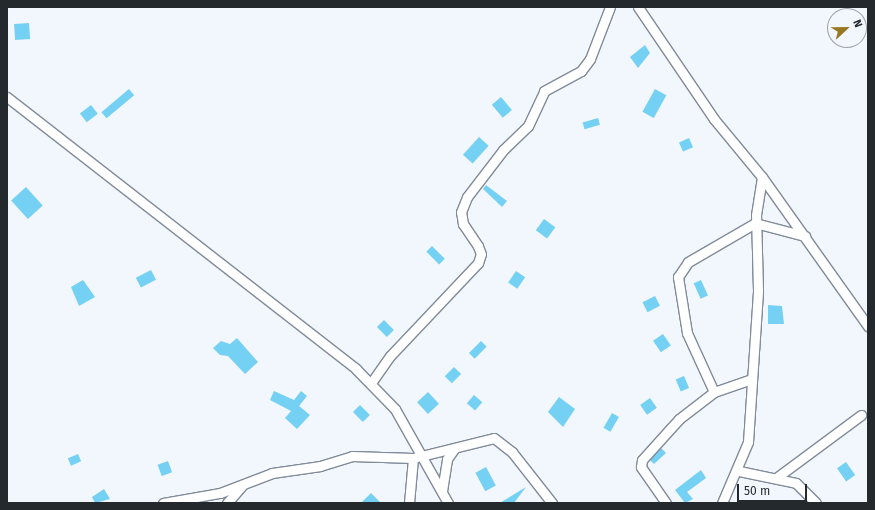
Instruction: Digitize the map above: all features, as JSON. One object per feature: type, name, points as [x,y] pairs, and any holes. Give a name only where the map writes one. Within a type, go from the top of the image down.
[{"type":"street","points":[[371,383],[390,356],[478,263],[481,254],[478,246],[463,224],[461,212],[467,197],[502,150],[528,126],[544,91],[581,71],[590,59],[610,7]]},
{"type":"street","points":[[638,7],[714,119],[762,178],[868,326]]},
{"type":"street","points":[[7,97],[371,383],[394,409],[418,457],[442,491],[448,503]]},
{"type":"street","points":[[722,503],[739,471],[748,442],[758,290],[756,223],[762,178]]},
{"type":"street","points":[[714,392],[687,333],[678,277],[688,262],[756,223],[805,236]]},
{"type":"street","points":[[666,503],[641,464],[679,419],[714,392],[751,379]]},
{"type":"street","points":[[776,478],[861,415]]},
{"type":"street","points":[[163,503],[242,485],[272,473],[320,466],[352,456],[418,457],[454,449],[487,439],[501,442],[552,503]]},
{"type":"street","points":[[442,491],[447,459],[454,449]]},
{"type":"street","points":[[409,503],[418,457]]},
{"type":"street","points":[[739,471],[796,483],[816,503]]},
{"type":"street","points":[[227,503],[242,485]]},
{"type":"building","points":[[29,23],[30,39],[15,40],[14,24]]},
{"type":"building","points":[[645,45],[650,53],[638,68],[630,57]]},
{"type":"building","points":[[129,89],[134,95],[107,118],[101,112]]},
{"type":"building","points":[[655,89],[666,95],[654,118],[642,112]]},
{"type":"building","points":[[501,97],[512,110],[503,118],[492,105]]},
{"type":"building","points":[[91,105],[98,114],[87,122],[80,114]]},
{"type":"building","points":[[598,118],[600,125],[585,129],[583,122]]},
{"type":"building","points":[[479,137],[489,146],[473,164],[463,155]]},
{"type":"building","points":[[689,138],[693,147],[683,152],[679,142]]},
{"type":"building","points":[[486,185],[507,201],[502,207],[483,189]]},
{"type":"building","points":[[26,187],[43,206],[28,219],[11,200]]},
{"type":"building","points":[[544,219],[555,227],[547,239],[536,230]]},
{"type":"building","points":[[432,246],[445,259],[439,264],[426,252]]},
{"type":"building","points":[[151,270],[156,280],[141,288],[136,278]]},
{"type":"building","points":[[516,271],[525,277],[517,289],[508,283]]},
{"type":"building","points":[[83,280],[95,297],[79,306],[71,287]]},
{"type":"building","points":[[701,280],[708,296],[701,299],[694,283]]},
{"type":"building","points":[[655,296],[660,306],[648,312],[643,302]]},
{"type":"building","points":[[768,305],[782,306],[784,324],[768,324]]},
{"type":"building","points":[[384,320],[394,330],[387,337],[377,327]]},
{"type":"building","points":[[663,334],[671,346],[661,352],[653,341]]},
{"type":"building","points":[[237,338],[258,362],[245,374],[228,356],[220,355],[213,348],[221,341],[230,344]]},
{"type":"building","points":[[481,341],[487,347],[475,359],[469,353]]},
{"type":"building","points":[[454,367],[461,374],[452,383],[445,376]]},
{"type":"building","points":[[684,376],[689,388],[681,391],[676,380]]},
{"type":"building","points":[[274,391],[294,400],[301,391],[307,396],[299,406],[310,415],[297,429],[285,418],[291,411],[270,400]]},
{"type":"building","points":[[428,392],[439,404],[428,414],[417,402]]},
{"type":"building","points":[[474,395],[482,402],[475,411],[467,403]]},
{"type":"building","points":[[559,397],[575,409],[563,427],[548,412]]},
{"type":"building","points":[[650,398],[657,408],[647,415],[640,405]]},
{"type":"building","points":[[360,405],[370,415],[363,422],[353,412]]},
{"type":"building","points":[[612,413],[619,417],[610,432],[604,428]]},
{"type":"building","points":[[661,448],[666,453],[654,464],[650,460]]},
{"type":"building","points":[[78,454],[81,461],[71,466],[68,458]]},
{"type":"building","points":[[168,461],[172,472],[162,476],[158,465]]},
{"type":"building","points":[[846,462],[855,475],[846,481],[837,468]]},
{"type":"building","points":[[486,467],[496,486],[485,491],[475,473]]},
{"type":"building","points":[[701,470],[706,478],[687,492],[693,499],[685,503],[675,490]]},
{"type":"building","points":[[526,487],[514,503],[500,503]]},
{"type":"building","points":[[104,489],[110,499],[95,503],[92,497]]},
{"type":"building","points":[[371,493],[381,503],[361,503]]}]
